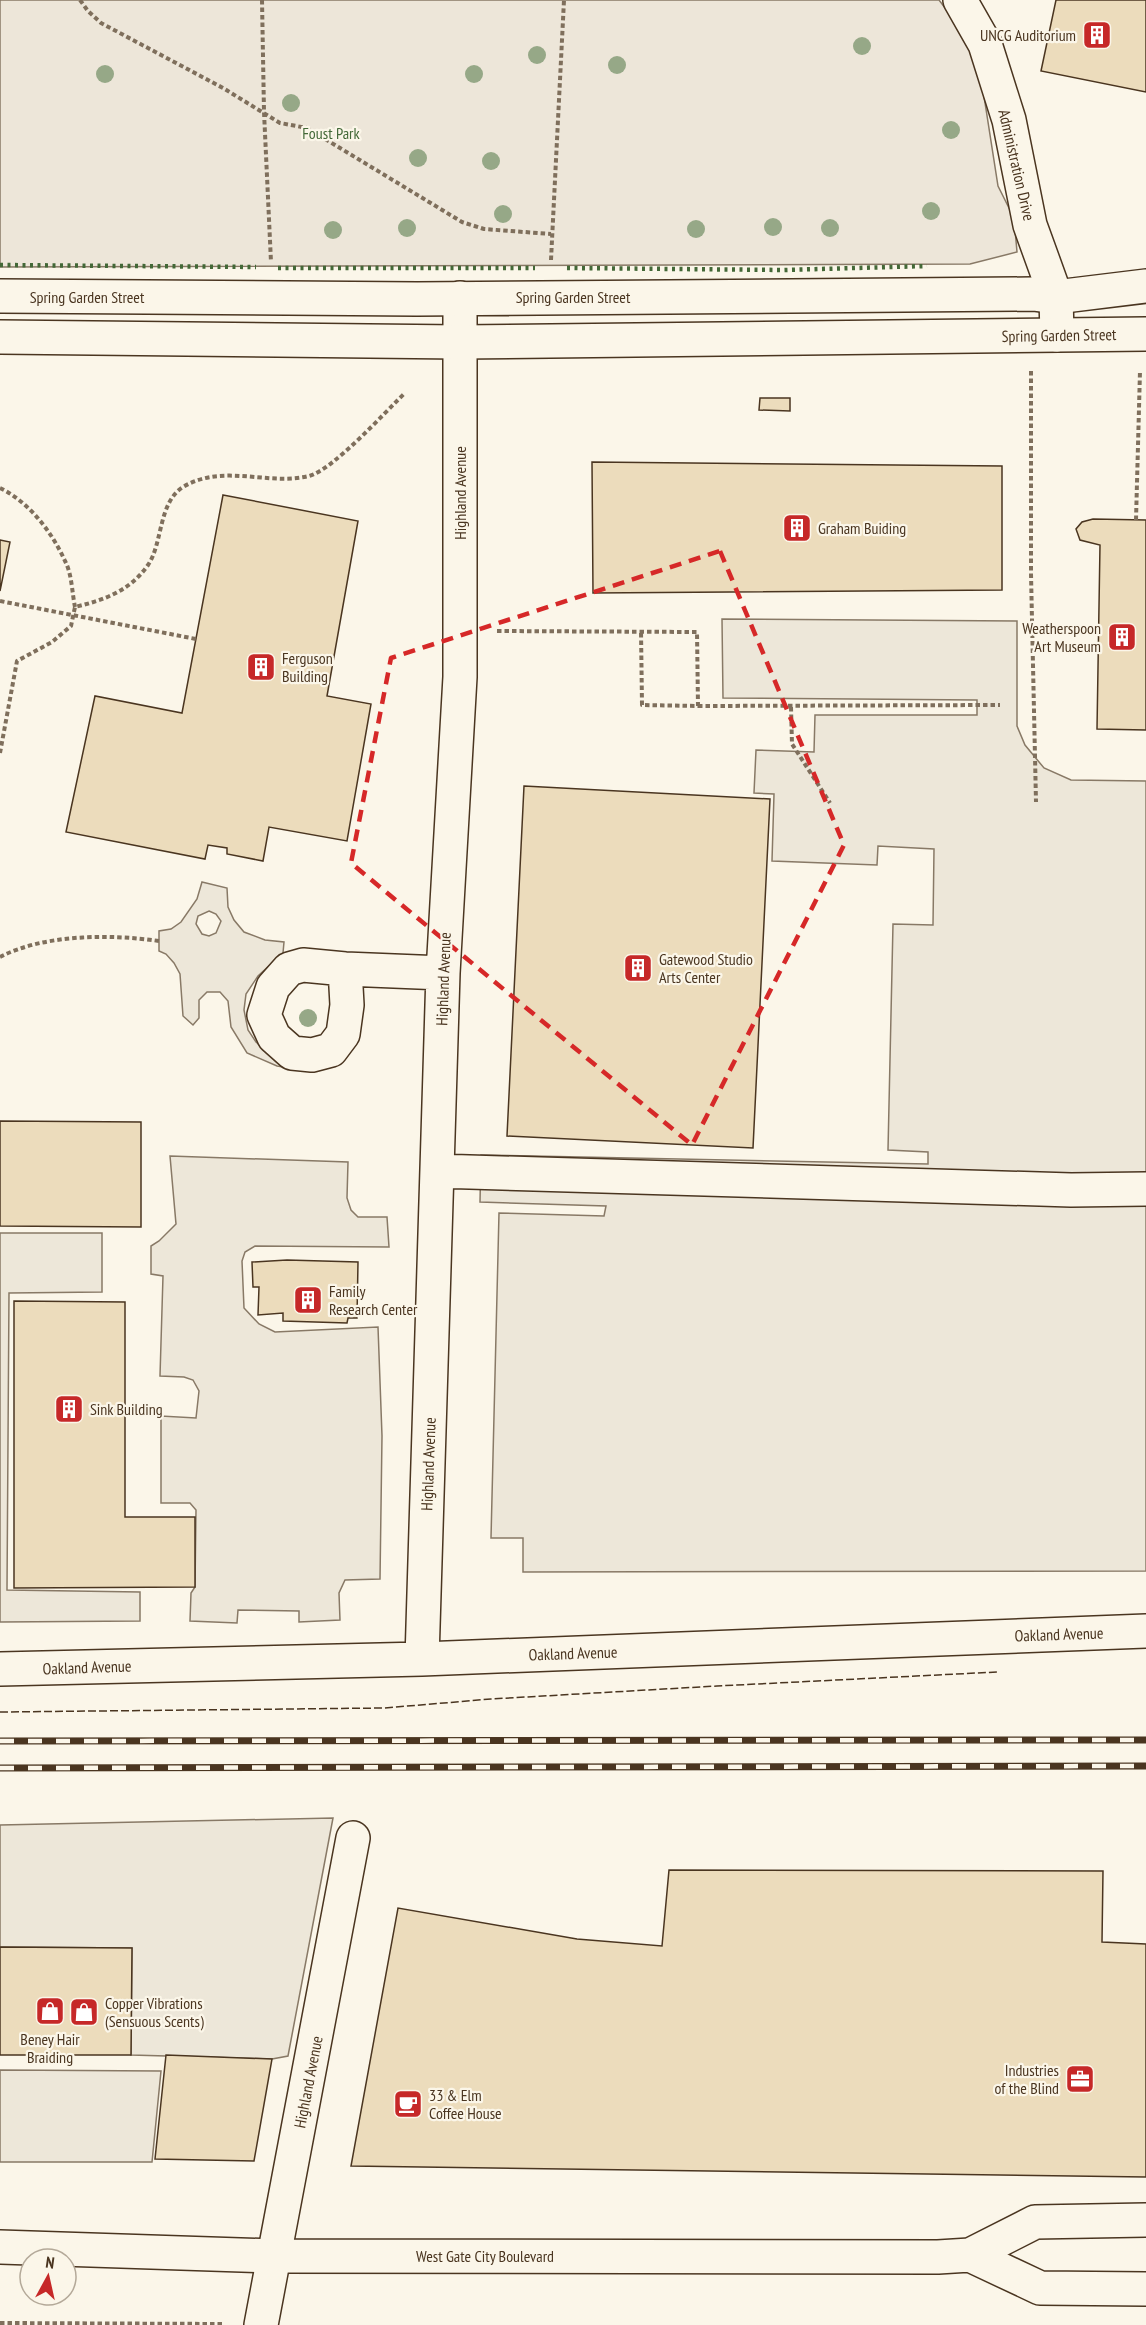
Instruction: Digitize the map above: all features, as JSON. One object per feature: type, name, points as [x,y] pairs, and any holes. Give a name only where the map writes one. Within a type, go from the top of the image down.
[{"type":"main road","name":"Administration Drive","points":[[960,0],[985,44],[1009,120],[1030,225],[1056,297],[1057,335]]},
{"type":"main road","name":"Spring Garden Street","points":[[0,296],[460,298],[1034,294],[1056,297],[1146,286]]},
{"type":"main road","name":"Highland Avenue","points":[[422,1659],[443,973],[460,676],[460,298]]},
{"type":"main road","name":"Spring Garden Street","points":[[0,336],[460,342],[1057,335],[1143,350]]},
{"type":"main road","points":[[345,969],[443,973]]},
{"type":"main road","points":[[437,1172],[1071,1190],[1146,1189]]},
{"type":"main road","name":"Oakland Avenue","points":[[0,1669],[422,1659],[1146,1630]]},
{"type":"main road","name":"Highland Avenue","points":[[261,2325],[353,1838]]},
{"type":"main road","name":"West Gate City Boulevard","points":[[0,2247],[274,2256],[938,2258],[969,2255],[1035,2222],[1146,2220]]},
{"type":"main road","points":[[969,2255],[1040,2288],[1146,2289]]},
{"type":"path","points":[[80,0],[101,23],[280,123],[307,128],[462,222],[484,229],[551,234]]},
{"type":"path","points":[[262,0],[264,112],[271,245]]},
{"type":"path","points":[[551,242],[564,0]]},
{"type":"path","points":[[1136,520],[1143,350]]},
{"type":"path","points":[[1031,364],[1031,574],[1036,802]]},
{"type":"path","points":[[75,607],[106,599],[123,590],[149,564],[168,504],[182,488],[207,478],[236,474],[279,478],[310,476],[338,458],[405,393]]},
{"type":"path","points":[[0,488],[15,496],[40,521],[66,562],[75,607],[71,626],[52,642],[17,661],[0,753]]},
{"type":"path","points":[[0,601],[196,639]]},
{"type":"path","points":[[494,631],[697,632],[698,706]]},
{"type":"path","points":[[641,631],[642,705],[1000,705]]},
{"type":"path","points":[[791,706],[792,744],[830,803]]},
{"type":"path","points":[[0,957],[16,948],[33,943],[68,939],[159,940]]},
{"type":"path","points":[[0,2323],[228,2324]]},
{"type":"highlighted area","points":[[720,551],[844,845],[692,1145],[351,863],[391,658]]},
{"type":"green space","name":"Foust Park","points":[[0,0],[939,0],[965,34],[983,90],[998,186],[1014,218],[1017,252],[970,264],[0,267]]},
{"type":"shaded area","points":[[722,619],[1017,621],[1017,726],[1025,745],[1044,768],[1071,780],[1146,781],[1146,1571],[523,1572],[523,1538],[491,1538],[499,1213],[604,1216],[606,1206],[480,1202],[481,1155],[928,1164],[928,1152],[888,1150],[893,924],[933,925],[934,849],[878,846],[877,865],[772,861],[774,794],[754,793],[756,750],[814,752],[815,715],[977,715],[977,700],[723,698]]},
{"type":"shaded area","points":[[202,882],[227,888],[228,907],[234,920],[244,932],[265,940],[284,942],[283,953],[258,976],[246,994],[244,1010],[248,1030],[256,1042],[276,1059],[302,1070],[277,1066],[247,1053],[231,1027],[228,1001],[220,992],[207,992],[199,1000],[199,1018],[193,1025],[183,1016],[180,974],[166,954],[159,951],[159,931],[171,929],[181,922],[197,899]],"holes":[[[209,911],[216,914],[221,921],[216,933],[209,936],[202,934],[196,924],[198,916]]]},
{"type":"shaded area","points":[[170,1156],[348,1162],[347,1198],[351,1210],[358,1217],[387,1217],[389,1247],[255,1246],[245,1252],[242,1261],[244,1308],[259,1324],[275,1332],[378,1327],[382,1436],[380,1579],[345,1580],[339,1593],[340,1620],[299,1622],[299,1611],[238,1610],[237,1623],[190,1621],[191,1593],[195,1587],[196,1510],[190,1503],[161,1503],[161,1416],[196,1418],[199,1391],[193,1380],[184,1377],[160,1376],[163,1276],[151,1274],[151,1246],[176,1224]]},
{"type":"shaded area","points":[[0,1233],[102,1233],[102,1292],[9,1293],[7,1590],[140,1592],[140,1621],[0,1622]]},
{"type":"shaded area","points":[[333,1818],[288,2056],[272,2059],[131,2055],[132,1948],[0,1947],[0,1825]]},
{"type":"shaded area","points":[[0,2070],[161,2071],[152,2162],[0,2162]]},
{"type":"building","name":"UNCG Auditorium","points":[[1056,0],[1146,0],[1146,92],[1041,71]]},
{"type":"building","points":[[760,398],[790,398],[790,411],[759,410]]},
{"type":"building","name":"Graham Buiding","points":[[592,462],[1002,466],[1002,590],[593,593]]},
{"type":"building","name":"Ferguson Building","points":[[223,495],[358,521],[327,696],[371,704],[347,841],[269,827],[263,861],[227,854],[227,848],[208,845],[205,859],[66,832],[95,696],[182,713]]},
{"type":"building","name":"Weatherspoon Art Museum","points":[[1093,519],[1146,520],[1146,730],[1097,729],[1100,545],[1080,540],[1076,529],[1082,522]]},
{"type":"building","points":[[0,540],[10,542],[0,591]]},
{"type":"building","name":"Gatewood Studio Arts Center","points":[[524,786],[770,799],[753,1148],[507,1136]]},
{"type":"building","points":[[0,1121],[141,1122],[141,1227],[0,1226]]},
{"type":"building","name":"Family Research Center","points":[[287,1260],[358,1262],[357,1318],[348,1318],[347,1323],[283,1321],[283,1313],[258,1315],[259,1287],[253,1287],[252,1262]]},
{"type":"building","name":"Sink Building","points":[[14,1301],[125,1302],[125,1517],[195,1517],[195,1587],[14,1588]]},
{"type":"building","points":[[669,1870],[1103,1871],[1102,1942],[1146,1944],[1146,2177],[351,2166],[398,1908],[577,1939],[662,1946]]},
{"type":"building","points":[[0,1947],[132,1948],[131,2055],[0,2055]]},
{"type":"building","points":[[166,2055],[272,2059],[254,2161],[155,2159]]},
{"type":"railway","points":[[0,1741],[1146,1740]]},
{"type":"railway","points":[[0,1768],[1146,1766]]},
{"type":"hedge","points":[[0,265],[256,267]]},
{"type":"hedge","points":[[567,268],[784,270],[927,266]]},
{"type":"hedge","points":[[278,268],[535,268]]},
{"type":"fence","points":[[0,1712],[384,1708],[491,1699],[997,1672]]},
{"type":"place","name":"UNCG Auditorium","points":[[1097,35]]},
{"type":"place","name":"Graham Buiding","points":[[797,528]]},
{"type":"place","name":"Weatherspoon Art Museum","points":[[1122,637]]},
{"type":"place","name":"Ferguson Building","points":[[261,667]]},
{"type":"place","name":"Gatewood Studio Arts Center","points":[[638,968]]},
{"type":"place","name":"Family Research Center","points":[[308,1300]]},
{"type":"place","name":"Sink Building","points":[[69,1409]]},
{"type":"place","name":"Beney Hair Braiding","points":[[50,2011]]},
{"type":"place","name":"Copper Vibrations (Sensuous Scents)","points":[[84,2012]]},
{"type":"place","name":"Industries of the Blind","points":[[1080,2079]]},
{"type":"place","name":"33 & Elm Coffee House","points":[[408,2104]]}]
